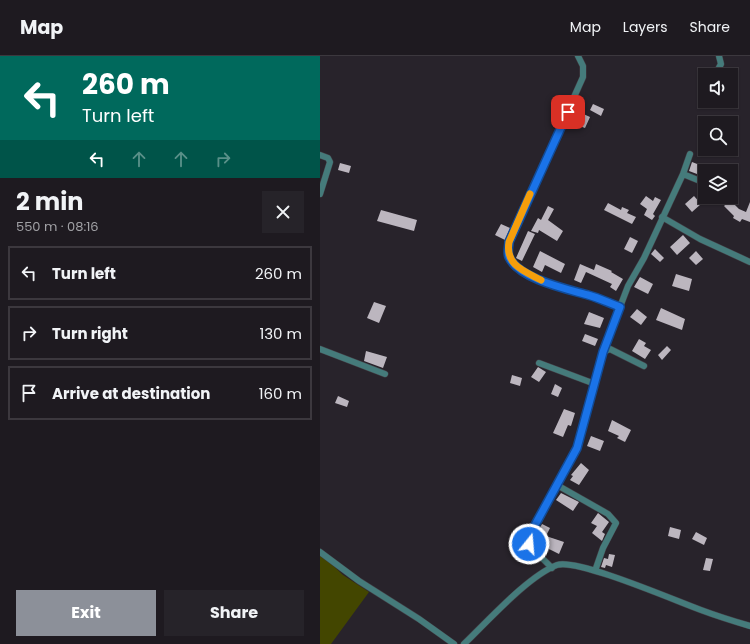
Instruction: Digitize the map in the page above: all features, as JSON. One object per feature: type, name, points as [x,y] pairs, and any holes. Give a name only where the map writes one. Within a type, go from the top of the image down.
[{"type":"street","points":[[578,56],[584,71],[580,84],[509,242],[508,251],[513,262],[524,271],[552,285],[590,295],[620,307]]},
{"type":"street","points":[[719,56],[721,64],[719,68]]},
{"type":"street","points":[[320,154],[328,158],[330,162],[320,194]]},
{"type":"street","points":[[552,568],[531,547],[529,539],[577,448],[603,352],[628,286],[644,258],[683,174],[690,154]]},
{"type":"street","points":[[683,174],[698,180]]},
{"type":"street","points":[[662,217],[700,239],[750,262]]},
{"type":"street","points":[[320,349],[385,374]]},
{"type":"street","points":[[603,352],[610,349],[644,366]]},
{"type":"street","points":[[539,363],[595,384]]},
{"type":"street","points":[[557,485],[608,514],[616,523],[603,548],[595,571]]},
{"type":"street","points":[[320,552],[359,581],[419,619],[454,644]]},
{"type":"street","points":[[464,644],[519,591],[552,568],[563,564],[595,571],[723,618],[750,626]]},
{"type":"shaded area","points":[[320,553],[343,575],[369,592],[331,644],[320,644]]},
{"type":"building","points":[[593,104],[604,109],[601,116],[590,110]]},
{"type":"building","points":[[579,112],[590,117],[585,128],[574,124]]},
{"type":"building","points":[[692,162],[698,164],[698,174],[689,171]]},
{"type":"building","points":[[340,163],[351,166],[349,173],[338,170]]},
{"type":"building","points":[[646,196],[653,201],[655,197],[661,200],[653,214],[655,216],[652,220],[644,215],[647,209],[640,204]]},
{"type":"building","points":[[694,196],[698,201],[698,204],[701,204],[692,212],[685,204]]},
{"type":"building","points":[[750,202],[750,222],[742,219],[740,222],[733,218],[734,216],[724,206],[726,204],[734,204],[739,209],[746,212]]},
{"type":"building","points":[[608,203],[621,210],[622,207],[629,210],[627,213],[636,217],[632,224],[604,210]]},
{"type":"building","points":[[548,206],[554,209],[548,220],[563,231],[557,241],[539,230],[538,233],[531,231],[538,218],[541,220]]},
{"type":"building","points":[[381,210],[417,220],[414,231],[377,221]]},
{"type":"building","points":[[501,224],[510,228],[505,240],[495,235]]},
{"type":"building","points":[[528,231],[535,234],[522,261],[516,258]]},
{"type":"building","points":[[683,235],[690,243],[677,255],[670,247]]},
{"type":"building","points":[[630,237],[638,241],[632,253],[624,249]]},
{"type":"building","points":[[655,249],[664,258],[660,262],[651,254]]},
{"type":"building","points":[[540,251],[565,264],[561,273],[545,265],[542,272],[533,267]]},
{"type":"building","points":[[696,251],[703,259],[696,265],[689,258]]},
{"type":"building","points":[[580,264],[594,270],[596,264],[612,271],[611,272],[623,279],[616,291],[610,287],[612,284],[586,272],[581,283],[574,280]]},
{"type":"building","points":[[676,274],[692,279],[689,291],[672,286]]},
{"type":"building","points":[[640,277],[653,284],[648,294],[634,287]]},
{"type":"building","points":[[374,302],[386,306],[379,323],[367,318]]},
{"type":"building","points":[[661,308],[685,319],[682,330],[656,320]]},
{"type":"building","points":[[637,309],[647,317],[641,325],[630,317]]},
{"type":"building","points":[[589,312],[604,318],[600,328],[584,324]]},
{"type":"building","points":[[585,334],[598,339],[595,346],[582,341]]},
{"type":"building","points":[[639,339],[646,343],[644,346],[651,350],[645,359],[632,351]]},
{"type":"building","points":[[667,346],[671,350],[662,360],[658,355]]},
{"type":"building","points":[[366,351],[387,357],[383,368],[364,361]]},
{"type":"building","points":[[538,367],[546,372],[539,382],[531,377]]},
{"type":"building","points":[[512,375],[522,378],[520,386],[510,383]]},
{"type":"building","points":[[555,384],[562,388],[558,397],[551,394]]},
{"type":"building","points":[[338,396],[349,401],[347,407],[335,403]]},
{"type":"building","points":[[564,409],[575,413],[571,426],[568,425],[563,437],[553,433]]},
{"type":"building","points":[[612,420],[631,430],[625,442],[617,438],[619,436],[608,431]]},
{"type":"building","points":[[591,436],[604,441],[600,451],[587,446]]},
{"type":"building","points":[[581,463],[589,470],[579,485],[570,480],[573,476],[571,475]]},
{"type":"building","points":[[561,493],[579,502],[573,511],[556,500]]},
{"type":"building","points":[[598,513],[609,522],[602,532],[605,534],[602,541],[592,533],[597,526],[591,523]]},
{"type":"building","points":[[542,524],[550,528],[546,536],[564,542],[559,554],[541,545],[542,542],[534,539]]},
{"type":"building","points":[[670,527],[681,530],[679,539],[668,536]]},
{"type":"building","points":[[696,532],[707,538],[704,545],[692,539]]},
{"type":"building","points":[[609,554],[615,555],[612,567],[606,565],[605,568],[601,567],[604,558],[608,559]]},
{"type":"building","points":[[706,558],[713,559],[710,571],[703,570]]},
{"type":"slow traffic","points":[[530,194],[509,242],[508,251],[509,257],[513,262],[524,271],[541,280]]},
{"type":"route","points":[[529,544],[529,539],[535,525],[548,500],[569,466],[577,448],[603,352],[620,307],[590,295],[552,285],[524,271],[509,257],[509,242],[568,112]]}]
